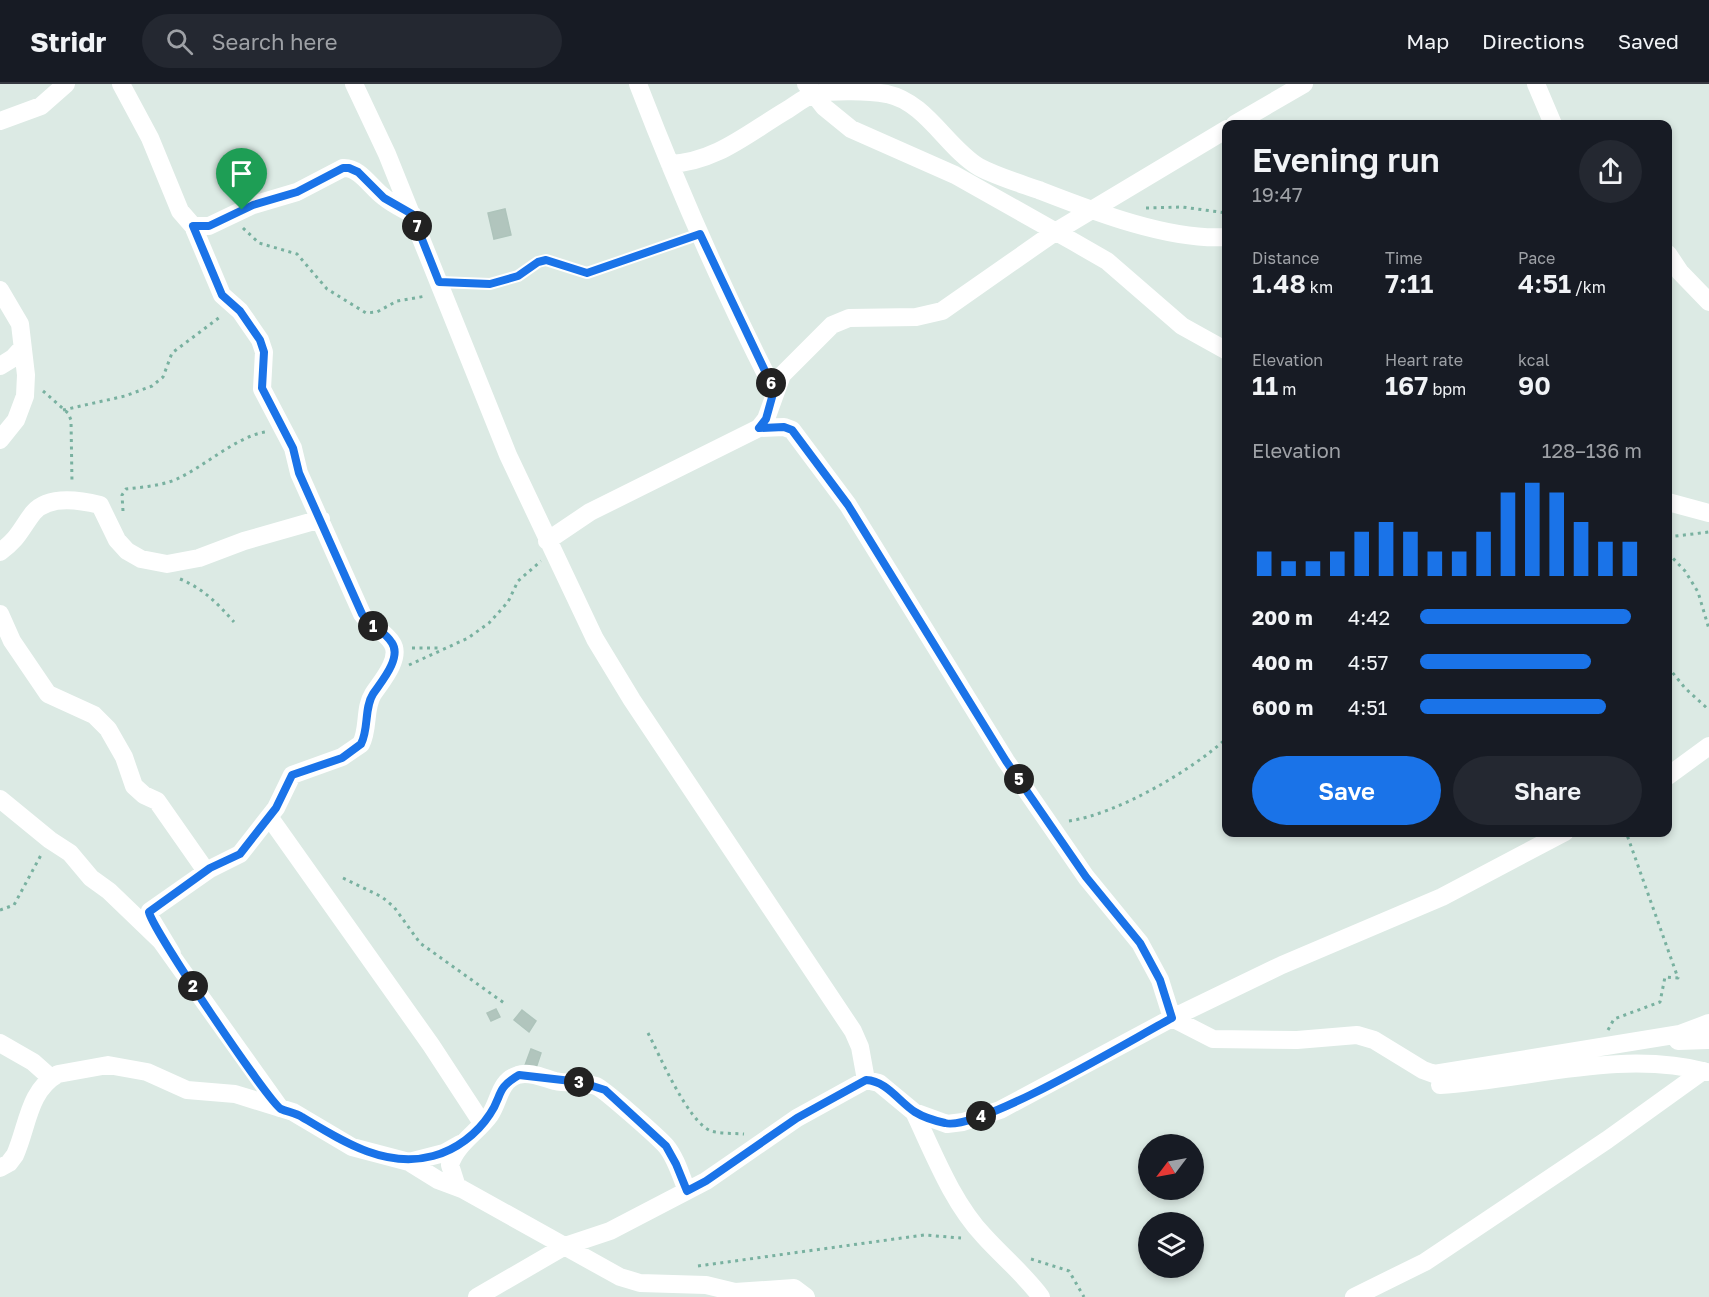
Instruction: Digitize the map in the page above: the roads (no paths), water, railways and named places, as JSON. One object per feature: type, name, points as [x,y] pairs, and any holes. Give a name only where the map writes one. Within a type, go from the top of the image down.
[{"type":"street","points":[[0,121],[41,106],[66,84]]},
{"type":"street","points":[[121,84],[150,138],[180,212],[193,226],[222,295],[260,340],[264,352],[262,388],[293,448],[299,473],[362,614],[367,622],[393,644],[392,660],[384,680],[371,698],[362,742],[342,758],[292,775],[270,818],[240,854],[206,871],[149,912],[172,954],[225,1034],[280,1108]]},
{"type":"street","points":[[354,84],[412,214],[508,455],[549,546],[595,639],[632,700],[852,1031],[860,1047],[866,1080]]},
{"type":"street","points":[[638,84],[700,234],[774,390]]},
{"type":"street","points":[[1241,120],[1304,84]]},
{"type":"street","points":[[1536,84],[1551,120]]},
{"type":"street","points":[[670,164],[688,163],[712,156],[810,89],[862,91],[895,96],[923,116],[979,166],[1092,211],[1201,238],[1222,237]]},
{"type":"street","points":[[810,89],[824,107],[851,129],[955,174],[1107,261],[1182,326],[1222,348]]},
{"type":"street","points":[[759,428],[766,419],[774,390],[788,367],[840,320],[916,317],[942,311],[1055,232],[1222,132]]},
{"type":"street","points":[[193,226],[209,226],[233,214],[297,192],[343,168],[349,168],[384,198],[412,214]]},
{"type":"street","points":[[1672,260],[1680,272],[1709,302]]},
{"type":"street","points":[[0,290],[20,324],[26,375],[25,396],[16,420],[0,440]]},
{"type":"street","points":[[0,366],[13,358],[22,348]]},
{"type":"street","points":[[549,546],[590,512],[759,428],[784,427],[797,434],[848,505],[1006,761],[1049,824],[1152,962],[1172,1018],[1214,1039],[1297,1041],[1357,1035],[1374,1040],[1425,1082],[1440,1085],[1616,1064],[1658,1064],[1706,1072]]},
{"type":"street","points":[[0,552],[18,538],[40,507],[47,503],[70,501],[100,505],[117,540],[127,550],[141,559],[167,564],[199,558],[244,541],[321,519]]},
{"type":"street","points":[[1672,503],[1709,513]]},
{"type":"street","points":[[0,614],[12,640],[48,694],[94,715],[108,729],[124,757],[134,786],[144,795],[157,801],[206,871]]},
{"type":"street","points":[[1672,773],[1709,746]]},
{"type":"street","points":[[0,799],[50,840],[70,853],[91,878],[109,891],[172,954]]},
{"type":"street","points":[[270,818],[431,1045],[482,1123]]},
{"type":"street","points":[[477,1297],[565,1246],[610,1231],[706,1181],[797,1118],[866,1080],[879,1083],[914,1112],[947,1124],[963,1122],[1000,1110],[1172,1018],[1282,965],[1442,897],[1556,837]]},
{"type":"street","points":[[1385,1048],[1434,1074],[1680,1034],[1709,1023]]},
{"type":"street","points":[[1607,1045],[1709,1040]]},
{"type":"street","points":[[0,1043],[33,1062],[51,1078]]},
{"type":"street","points":[[0,1168],[15,1155],[35,1096],[51,1078],[108,1065],[134,1068],[187,1090],[235,1094],[280,1108],[302,1117],[352,1147],[409,1162],[438,1180],[457,1187],[565,1246],[604,1271],[640,1283],[706,1284],[744,1293],[794,1287],[806,1297]]},
{"type":"street","points":[[1354,1297],[1425,1262],[1706,1072]]},
{"type":"street","points":[[457,1187],[450,1165],[458,1150],[490,1114],[498,1092],[519,1075],[528,1074],[561,1082],[595,1086],[605,1090],[666,1146],[687,1191]]},
{"type":"street","points":[[914,1112],[967,1215],[994,1246],[1016,1265],[1041,1297]]},
{"type":"street","points":[[409,1162],[444,1153],[467,1140]]}]
